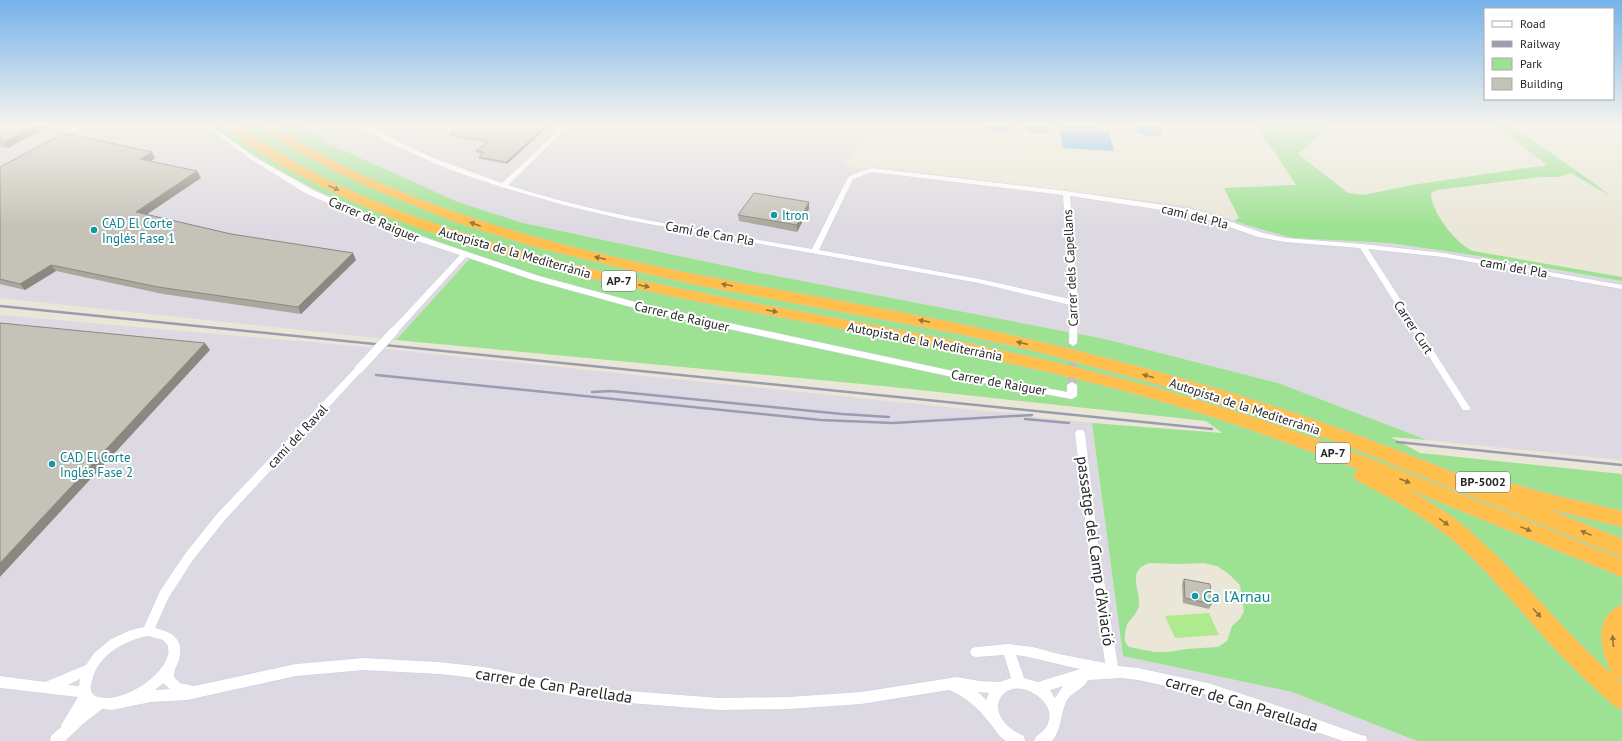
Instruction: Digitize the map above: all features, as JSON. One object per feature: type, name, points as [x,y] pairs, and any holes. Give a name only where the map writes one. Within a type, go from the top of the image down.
[{"type":"highway","name":"Autopista de la Mediterrània","points":[[281,159],[329,185],[400,216],[486,246],[585,273],[642,286],[922,339],[1035,363],[1170,397],[1244,420],[1398,478],[1622,568]]},
{"type":"highway","name":"Autopista de la Mediterrània","points":[[317,159],[415,202],[480,225],[550,246],[672,275],[962,329],[1035,346],[1185,386],[1279,415],[1347,439],[1622,548]]},
{"type":"highway","points":[[1035,363],[1243,427],[1337,463],[1385,486],[1424,509],[1462,537],[1498,571],[1582,662],[1622,698]]},
{"type":"highway","name":"BP-5002","points":[[1347,439],[1549,502],[1622,518]]},
{"type":"highway","points":[[1622,615],[1615,623],[1612,639],[1616,657],[1622,669]]},
{"type":"street","name":"Carrer de Raiguer","points":[[253,159],[308,191],[399,232],[536,278],[649,309],[962,376],[1072,396],[1072,385]]},
{"type":"street","name":"Camí de Can Pla","points":[[433,159],[503,186],[573,206],[612,215],[979,281],[1074,303]]},
{"type":"street","points":[[503,186],[532,159]]},
{"type":"street","name":"camí del Pla","points":[[814,252],[850,178],[872,170],[1066,193],[1164,207],[1197,214],[1275,238],[1298,242],[1362,246],[1444,255],[1622,287]]},
{"type":"street","name":"Carrer dels Capellans","points":[[1066,193],[1074,303],[1073,343]]},
{"type":"street","name":"Carrer Curt","points":[[1362,246],[1466,408]]},
{"type":"street","name":"camí del Raval","points":[[148,631],[164,594],[189,557],[220,518],[465,254]]},
{"type":"street","name":"passatge del Camp d'Aviació","points":[[1080,433],[1093,543],[1110,648],[1116,671]]},
{"type":"street","points":[[148,631],[160,632],[169,637],[174,645],[174,656],[168,669],[158,681],[145,692],[129,700],[113,704],[100,704],[90,699],[86,693],[84,682],[88,670],[96,659],[107,648],[120,639],[134,634],[148,631]]},
{"type":"street","points":[[1008,649],[1018,682]]},
{"type":"street","name":"carrer de Can Parellada","points":[[976,652],[1008,649],[1033,652],[1059,660],[1208,689],[1361,741]]},
{"type":"street","name":"carrer de Can Parellada","points":[[129,700],[151,696],[187,694],[216,689],[296,670],[364,664],[432,667],[476,672],[591,694],[719,704],[789,703],[861,698],[958,683],[980,687],[1000,688]]},
{"type":"street","name":"carrer de Can Parellada","points":[[168,669],[168,679],[177,688],[190,691],[216,689]]},
{"type":"street","points":[[42,688],[58,684],[88,670]]},
{"type":"street","name":"carrer de Can Parellada","points":[[1039,688],[1081,675],[1116,671]]},
{"type":"street","name":"carrer de Can Parellada","points":[[1040,741],[1051,734],[1055,725],[1056,715],[1063,694],[1072,685],[1099,674]]},
{"type":"street","points":[[0,682],[86,693]]},
{"type":"street","points":[[996,724],[992,714],[994,695],[1000,688],[1018,682],[1039,688],[1053,705],[1056,715]]},
{"type":"street","name":"carrer de Can Parellada","points":[[942,685],[962,689],[974,696],[985,707],[1003,732],[1015,740]]},
{"type":"street","points":[[56,741],[86,693]]},
{"type":"street","points":[[56,741],[79,718],[100,704]]},
{"type":"shaded area","points":[[0,159],[260,159],[393,226],[474,254],[396,340],[0,298]]},
{"type":"shaded area","points":[[361,159],[849,159],[845,164],[854,169],[880,167],[1187,206],[1292,238],[1389,243],[1466,254],[1622,281],[1622,460],[1427,440],[1278,383],[1105,339],[755,272],[523,223],[458,202]]},
{"type":"shaded area","points":[[0,315],[366,347],[995,412],[1030,414],[1034,417],[1092,423],[1123,656],[1292,692],[1417,741],[0,741]]},
{"type":"green space","points":[[260,159],[361,159],[458,202],[523,223],[755,272],[1105,339],[1278,383],[1427,440],[1391,437],[1420,453],[1622,474],[1622,741],[1417,741],[1292,692],[1123,656],[1092,423],[1222,433],[1206,421],[883,386],[396,340],[474,254],[403,228],[357,209],[312,188]],"holes":[[[1150,563],[1204,563],[1217,566],[1229,574],[1240,585],[1244,611],[1240,619],[1232,626],[1227,641],[1218,647],[1168,652],[1155,652],[1129,647],[1125,638],[1128,623],[1138,609],[1139,597],[1136,583],[1138,571]]]},
{"type":"green space","points":[[1279,159],[1304,159],[1348,193],[1364,195],[1412,185],[1547,165],[1539,159],[1559,159],[1610,196],[1571,173],[1558,177],[1540,177],[1437,190],[1431,193],[1432,201],[1440,218],[1452,235],[1459,242],[1473,251],[1622,277],[1622,281],[1466,254],[1389,243],[1292,238],[1234,221],[1239,218],[1224,188],[1296,185]]},
{"type":"green space","points":[[1209,613],[1219,635],[1175,638],[1165,616]]},
{"type":"building","name":"CAD El Corte Inglés Fase 1","points":[[16,159],[141,159],[197,171],[136,212],[231,234],[353,253],[298,307],[158,287],[51,265],[20,284],[0,279],[0,167]]},
{"type":"building","points":[[488,159],[510,159],[506,162]]},
{"type":"building","name":"Itron","points":[[754,193],[809,202],[797,225],[738,215]]},
{"type":"building","name":"CAD El Corte Inglés Fase 2","points":[[0,323],[205,343],[0,563]]},
{"type":"building","name":"Ca l'Arnau","points":[[1184,579],[1210,584],[1212,604],[1185,598]]},
{"type":"tunnel","points":[[1072,385],[1073,343]]},
{"type":"railway","points":[[0,306],[1212,429]]},
{"type":"railway","points":[[376,375],[821,420],[893,423],[1032,415]]},
{"type":"railway","points":[[592,392],[611,391],[842,414],[889,417]]},
{"type":"railway","points":[[1025,419],[1069,423]]},
{"type":"railway","points":[[1397,442],[1622,465]]},
{"type":"place","name":"Itron","points":[[774,215]]},
{"type":"place","name":"CAD El Corte Inglés Fase 1","points":[[94,230]]},
{"type":"place","name":"CAD El Corte Inglés Fase 2","points":[[52,464]]},
{"type":"place","name":"Ca l'Arnau","points":[[1195,596]]}]
